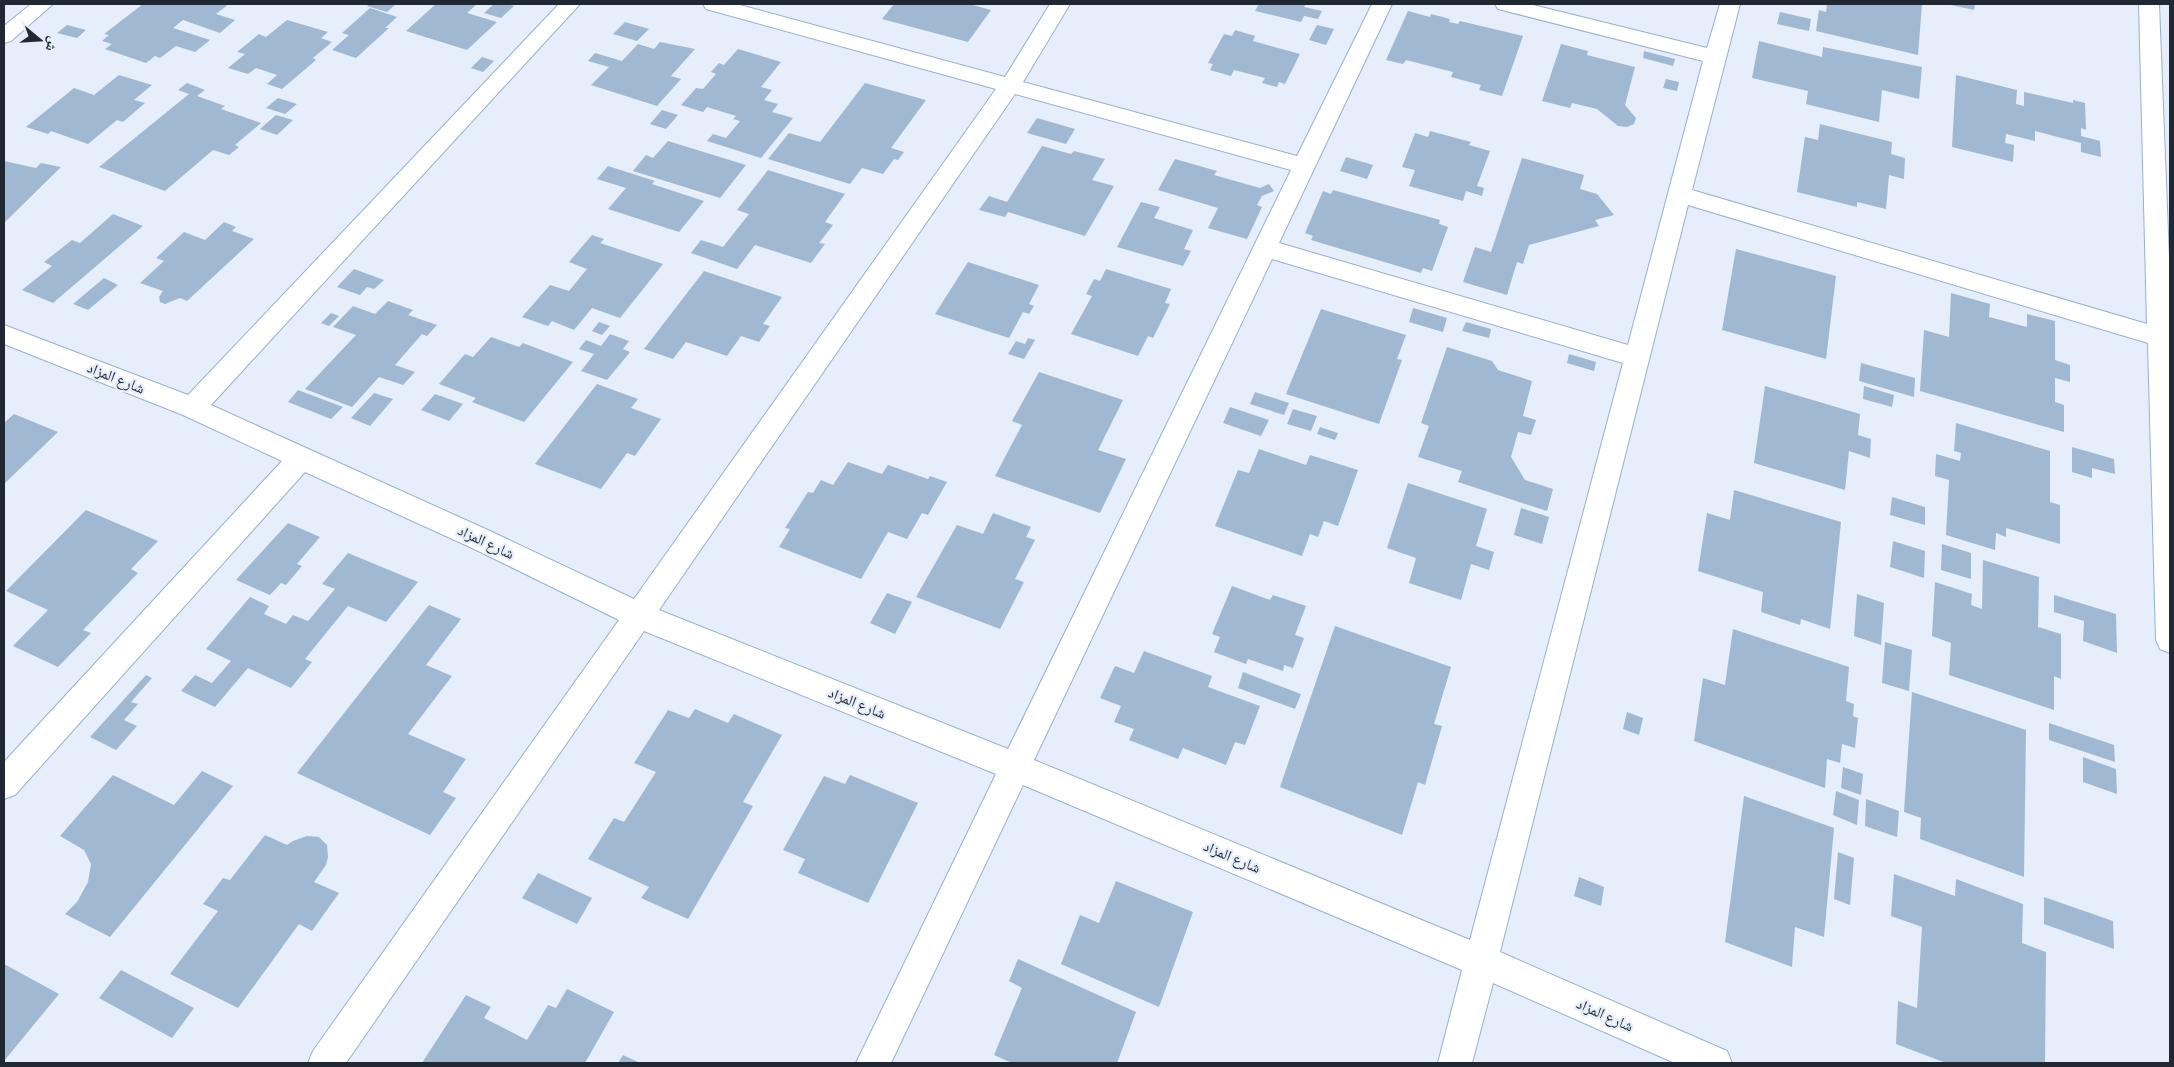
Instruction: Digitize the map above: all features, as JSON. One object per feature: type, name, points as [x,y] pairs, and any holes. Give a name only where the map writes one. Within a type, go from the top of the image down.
[{"type":"street","points":[[4,36],[43,4]]},
{"type":"street","points":[[192,408],[570,4]]},
{"type":"street","points":[[713,4],[1011,84],[1304,166]]},
{"type":"street","points":[[325,1063],[1011,84],[1060,4]]},
{"type":"street","points":[[873,1063],[1382,4]]},
{"type":"street","points":[[1505,4],[1715,57]]},
{"type":"street","points":[[1455,1063],[1679,194],[1730,4]]},
{"type":"street","points":[[2149,4],[2164,266],[2160,337],[2170,640]]},
{"type":"street","points":[[1679,194],[2160,337]]},
{"type":"street","points":[[1265,248],[1637,357]]},
{"type":"street","name":"شارع المزاد","points":[[4,334],[192,408],[480,538],[638,615],[1015,767],[1481,960],[1715,1063]]},
{"type":"street","points":[[4,784],[301,458]]},
{"type":"building","points":[[143,4],[229,4],[216,14],[235,20],[220,33],[183,20],[173,28],[210,40],[195,52],[176,46],[160,58],[155,56],[146,63],[105,49],[112,44],[102,41],[109,35],[104,34]]},
{"type":"building","points":[[370,4],[396,4],[387,12],[367,6]]},
{"type":"building","points":[[436,4],[477,4],[467,13],[497,22],[467,50],[406,31]]},
{"type":"building","points":[[494,4],[514,6],[501,18],[484,13]]},
{"type":"building","points":[[894,4],[969,4],[991,10],[968,42],[882,19]]},
{"type":"building","points":[[1259,4],[1306,4],[1304,7],[1322,11],[1318,19],[1304,16],[1301,22],[1255,11]]},
{"type":"building","points":[[1827,4],[1922,4],[1918,55],[1816,31],[1819,10],[1826,12]]},
{"type":"building","points":[[1951,4],[1975,4],[1974,10]]},
{"type":"building","points":[[370,8],[397,17],[385,28],[389,28],[356,58],[332,50],[349,35],[342,33]]},
{"type":"building","points":[[1408,11],[1430,17],[1431,14],[1450,19],[1449,22],[1458,24],[1460,21],[1523,36],[1502,96],[1479,90],[1481,85],[1451,77],[1453,72],[1406,60],[1403,64],[1386,60]]},
{"type":"building","points":[[1780,12],[1811,19],[1809,31],[1777,24]]},
{"type":"building","points":[[287,20],[328,32],[321,38],[332,42],[313,58],[316,60],[282,89],[267,84],[277,75],[256,68],[248,74],[228,68],[245,54],[237,52],[259,34],[266,37]]},
{"type":"building","points":[[625,22],[649,29],[637,41],[613,34]]},
{"type":"building","points":[[67,25],[86,30],[77,38],[57,33]]},
{"type":"building","points":[[1317,25],[1334,29],[1326,45],[1309,40]]},
{"type":"building","points":[[1235,30],[1255,36],[1253,41],[1300,54],[1285,84],[1279,82],[1277,87],[1262,83],[1265,78],[1234,70],[1231,76],[1210,70],[1213,64],[1208,63],[1224,34],[1232,36]]},
{"type":"building","points":[[1759,41],[1822,57],[1823,47],[1922,67],[1919,99],[1882,90],[1879,122],[1806,104],[1808,91],[1752,78]]},
{"type":"building","points":[[660,42],[695,49],[671,76],[681,79],[657,106],[591,85],[609,67],[588,61],[595,53],[622,61],[638,44],[654,49]]},
{"type":"building","points":[[1561,44],[1588,51],[1587,55],[1635,67],[1625,105],[1636,118],[1634,124],[1627,127],[1618,126],[1597,109],[1572,103],[1570,108],[1542,101]]},
{"type":"building","points":[[738,49],[781,62],[761,87],[772,90],[764,100],[778,104],[772,112],[793,118],[761,158],[707,141],[713,134],[726,138],[740,121],[733,119],[736,116],[707,107],[703,112],[681,105],[696,88],[703,89],[716,74],[711,72],[719,63],[724,65]]},
{"type":"building","points":[[1644,51],[1675,59],[1673,66],[1643,58]]},
{"type":"building","points":[[482,57],[494,61],[483,72],[471,68]]},
{"type":"building","points":[[119,75],[152,85],[134,100],[145,103],[123,122],[117,120],[88,144],[51,131],[48,134],[26,127],[74,88],[94,95]]},
{"type":"building","points":[[1956,75],[2017,90],[2016,104],[2024,106],[2024,92],[2073,103],[2073,100],[2085,103],[2086,130],[2081,128],[2081,136],[2100,141],[2101,157],[2081,152],[2081,143],[2035,131],[2035,141],[2006,134],[2005,143],[2014,145],[2013,162],[1952,147]]},
{"type":"building","points":[[1666,79],[1679,82],[1677,91],[1663,88]]},
{"type":"building","points":[[187,83],[205,90],[197,96],[225,106],[221,109],[261,123],[235,145],[239,147],[229,155],[213,150],[165,191],[99,167],[189,94],[178,90]]},
{"type":"building","points":[[865,83],[926,100],[891,148],[904,152],[898,160],[894,159],[883,174],[862,168],[850,184],[768,159],[789,133],[820,142]]},
{"type":"building","points":[[278,98],[297,104],[285,114],[266,108]]},
{"type":"building","points":[[662,110],[678,115],[666,129],[650,124]]},
{"type":"building","points":[[276,115],[293,120],[277,135],[260,129]]},
{"type":"building","points":[[1037,118],[1075,129],[1066,144],[1027,133]]},
{"type":"building","points":[[1820,124],[1892,142],[1891,154],[1905,158],[1904,179],[1889,175],[1886,209],[1857,202],[1857,207],[1797,192],[1805,137],[1818,140]]},
{"type":"building","points":[[1430,131],[1471,142],[1469,145],[1490,151],[1477,186],[1484,188],[1482,196],[1466,191],[1463,201],[1409,186],[1415,170],[1402,167],[1415,133],[1428,137]]},
{"type":"building","points":[[668,141],[746,165],[720,198],[633,171],[646,155],[653,158]]},
{"type":"building","points":[[1042,146],[1071,154],[1074,151],[1105,159],[1092,180],[1114,186],[1085,236],[1008,212],[1005,217],[979,210],[989,196],[1007,202]]},
{"type":"building","points":[[1346,157],[1373,165],[1367,179],[1340,171]]},
{"type":"building","points":[[1522,158],[1584,175],[1580,189],[1597,194],[1614,215],[1595,220],[1599,226],[1529,245],[1523,264],[1517,262],[1507,295],[1463,282],[1475,247],[1491,252]]},
{"type":"building","points":[[1175,159],[1217,171],[1214,175],[1260,188],[1269,184],[1274,191],[1262,196],[1257,205],[1262,207],[1247,239],[1208,228],[1218,208],[1158,190]]},
{"type":"building","points":[[4,161],[36,168],[41,163],[61,167],[4,223]]},
{"type":"building","points":[[608,166],[655,181],[652,184],[704,201],[679,232],[608,209],[626,188],[597,179]]},
{"type":"building","points":[[768,170],[845,194],[825,222],[833,225],[819,243],[825,244],[811,263],[755,245],[737,269],[691,253],[701,240],[723,247],[749,214],[737,210]]},
{"type":"building","points":[[1333,190],[1440,220],[1439,224],[1448,227],[1432,271],[1423,268],[1421,273],[1311,240],[1313,236],[1305,233],[1323,191],[1331,194]]},
{"type":"building","points":[[1141,202],[1160,207],[1154,218],[1193,230],[1184,249],[1191,251],[1183,266],[1117,247]]},
{"type":"building","points":[[113,214],[143,226],[53,303],[22,290],[52,266],[44,262],[72,240],[80,243]]},
{"type":"building","points":[[224,222],[236,227],[232,231],[254,239],[187,301],[180,298],[165,304],[160,302],[159,297],[163,291],[140,283],[164,261],[156,258],[184,232],[205,240]]},
{"type":"building","points":[[592,235],[604,239],[600,243],[663,264],[620,318],[592,308],[574,330],[552,321],[548,326],[522,317],[550,285],[569,291],[587,269],[569,262]]},
{"type":"building","points":[[1736,249],[1836,276],[1826,359],[1722,330]]},
{"type":"building","points":[[968,262],[1039,285],[1029,304],[1034,306],[1029,314],[1023,312],[1009,338],[935,314]]},
{"type":"building","points":[[354,269],[384,280],[374,289],[367,287],[360,295],[337,287]]},
{"type":"building","points":[[1106,269],[1171,289],[1165,303],[1170,304],[1153,338],[1148,336],[1138,356],[1071,334],[1092,296],[1086,294],[1094,279],[1100,281]]},
{"type":"building","points":[[704,271],[782,297],[763,324],[770,326],[759,342],[741,336],[727,356],[686,342],[673,359],[644,349]]},
{"type":"building","points":[[104,278],[118,285],[88,310],[73,304]]},
{"type":"building","points":[[1951,293],[1990,304],[1989,317],[2027,327],[2027,314],[2055,321],[2055,360],[2070,365],[2070,382],[2055,378],[2055,402],[2064,405],[2064,432],[1920,391],[1924,330],[1949,337]]},
{"type":"building","points":[[388,301],[413,310],[408,315],[437,325],[427,336],[422,334],[395,365],[415,372],[403,385],[379,377],[352,407],[305,389],[356,335],[333,327],[353,306],[375,314]]},
{"type":"building","points":[[1413,308],[1447,318],[1443,332],[1409,322]]},
{"type":"building","points":[[1321,309],[1406,335],[1397,359],[1402,360],[1379,424],[1286,394]]},
{"type":"building","points":[[331,313],[339,316],[329,326],[321,323]]},
{"type":"building","points":[[599,322],[610,326],[602,335],[592,331]]},
{"type":"building","points":[[1466,322],[1491,329],[1489,338],[1462,331]]},
{"type":"building","points":[[610,334],[629,341],[623,349],[630,352],[607,380],[581,371],[594,354],[579,349],[586,340],[601,346]]},
{"type":"building","points":[[491,337],[519,347],[523,343],[573,362],[524,422],[472,402],[476,398],[439,384],[465,354],[473,357]]},
{"type":"building","points":[[1028,338],[1035,340],[1024,359],[1008,354],[1016,341],[1025,344]]},
{"type":"building","points":[[1447,347],[1492,361],[1498,370],[1532,381],[1523,416],[1536,420],[1531,435],[1518,432],[1511,457],[1525,480],[1553,489],[1547,511],[1458,482],[1462,471],[1418,457],[1429,426],[1421,423]]},
{"type":"building","points":[[1569,354],[1596,362],[1594,371],[1567,363]]},
{"type":"building","points":[[1861,363],[1915,378],[1914,397],[1859,381]]},
{"type":"building","points":[[1039,372],[1123,400],[1098,450],[1126,459],[1100,513],[995,476],[1022,425],[1012,421]]},
{"type":"building","points":[[597,384],[638,399],[631,408],[661,419],[635,456],[627,453],[601,489],[535,464]]},
{"type":"building","points":[[1765,386],[1860,414],[1858,435],[1871,439],[1870,458],[1849,451],[1845,490],[1754,463]]},
{"type":"building","points":[[1864,386],[1894,395],[1892,407],[1863,399]]},
{"type":"building","points":[[298,390],[343,407],[331,419],[288,402]]},
{"type":"building","points":[[1255,392],[1289,403],[1284,415],[1250,404]]},
{"type":"building","points":[[374,393],[393,399],[370,426],[351,418]]},
{"type":"building","points":[[435,394],[463,404],[449,421],[421,410]]},
{"type":"building","points":[[1230,407],[1269,420],[1261,436],[1223,423]]},
{"type":"building","points":[[1293,409],[1317,416],[1311,431],[1287,424]]},
{"type":"building","points":[[14,414],[58,432],[4,484],[4,423]]},
{"type":"building","points":[[1956,423],[2050,451],[2050,502],[2060,505],[2060,544],[2006,528],[2006,537],[1996,533],[1995,550],[1946,535],[1949,480],[1935,476],[1936,454],[1960,461],[1961,453],[1954,451]]},
{"type":"building","points":[[1320,427],[1338,433],[1335,440],[1317,434]]},
{"type":"building","points":[[2072,447],[2114,459],[2115,474],[2092,468],[2092,478],[2072,472]]},
{"type":"building","points":[[1259,449],[1306,465],[1310,455],[1358,470],[1338,526],[1324,521],[1318,537],[1310,534],[1302,556],[1215,526],[1238,470],[1249,473]]},
{"type":"building","points":[[848,462],[882,474],[888,465],[928,479],[930,476],[947,482],[928,515],[922,513],[907,539],[888,532],[861,579],[779,547],[790,529],[785,528],[808,492],[813,493],[821,480],[833,485]]},
{"type":"building","points":[[1408,483],[1487,509],[1476,546],[1494,552],[1489,570],[1471,564],[1461,600],[1409,583],[1416,558],[1387,548]]},
{"type":"building","points":[[1734,490],[1841,522],[1830,629],[1801,619],[1800,625],[1761,612],[1763,592],[1698,571],[1707,513],[1730,520]]},
{"type":"building","points":[[1892,497],[1925,507],[1925,525],[1890,515]]},
{"type":"building","points":[[1521,508],[1549,517],[1542,544],[1514,535]]},
{"type":"building","points":[[86,510],[158,541],[131,569],[138,573],[83,630],[91,633],[58,667],[13,646],[48,610],[6,591]]},
{"type":"building","points":[[993,513],[1031,527],[1026,537],[1035,540],[1015,579],[1024,582],[1000,629],[916,597],[957,525],[983,534]]},
{"type":"building","points":[[288,523],[320,537],[297,564],[302,566],[286,585],[281,583],[270,595],[236,580]]},
{"type":"building","points":[[1893,541],[1925,551],[1924,578],[1890,567]]},
{"type":"building","points":[[1942,544],[1971,553],[1971,579],[1941,570]]},
{"type":"building","points":[[348,553],[418,582],[386,622],[348,606],[305,659],[312,662],[291,688],[248,668],[215,707],[181,691],[195,675],[212,683],[231,661],[206,649],[250,597],[269,606],[264,614],[286,624],[293,615],[308,621],[335,589],[322,584]]},
{"type":"building","points":[[1983,560],[2039,577],[2038,627],[2061,634],[2061,679],[2054,676],[2054,710],[1949,675],[1951,643],[1932,636],[1935,582],[1972,594],[1971,605],[1982,609]]},
{"type":"building","points":[[1232,586],[1270,600],[1273,595],[1306,606],[1295,635],[1304,638],[1293,668],[1284,665],[1283,671],[1248,659],[1246,664],[1214,652],[1220,637],[1212,634]]},
{"type":"building","points":[[887,593],[912,602],[895,634],[870,623]]},
{"type":"building","points":[[1857,594],[1884,603],[1881,645],[1854,636]]},
{"type":"building","points":[[2054,595],[2116,614],[2117,653],[2083,641],[2084,621],[2054,612]]},
{"type":"building","points":[[429,605],[461,619],[426,665],[452,676],[408,734],[466,759],[443,792],[456,798],[430,835],[297,773]]},
{"type":"building","points":[[1335,626],[1451,667],[1434,724],[1442,726],[1425,785],[1418,782],[1402,835],[1280,787]]},
{"type":"building","points":[[1733,629],[1849,667],[1846,701],[1854,704],[1853,716],[1858,718],[1855,748],[1842,744],[1840,763],[1827,759],[1825,788],[1694,741],[1703,678],[1725,685]]},
{"type":"building","points":[[1885,642],[1912,650],[1909,691],[1882,683]]},
{"type":"building","points":[[1144,651],[1212,676],[1208,687],[1260,706],[1245,745],[1235,742],[1226,765],[1183,748],[1178,759],[1129,740],[1134,729],[1114,722],[1121,706],[1100,698],[1115,666],[1134,673]]},
{"type":"building","points":[[1243,672],[1301,694],[1295,709],[1238,688]]},
{"type":"building","points":[[146,675],[152,678],[131,702],[138,704],[124,720],[137,726],[116,750],[90,737]]},
{"type":"building","points":[[1912,692],[2026,730],[2024,877],[1920,839],[1921,818],[1904,812]]},
{"type":"building","points":[[695,709],[728,723],[734,714],[782,735],[743,802],[753,806],[688,919],[641,898],[649,887],[588,859],[614,818],[624,822],[656,772],[634,763],[668,710],[689,718]]},
{"type":"building","points":[[1627,712],[1643,718],[1639,735],[1623,729]]},
{"type":"building","points":[[2049,723],[2114,745],[2115,762],[2049,740]]},
{"type":"building","points":[[2083,757],[2116,769],[2117,794],[2083,782]]},
{"type":"building","points":[[1843,767],[1863,774],[1861,795],[1841,788]]},
{"type":"building","points":[[202,771],[233,786],[110,937],[65,914],[77,902],[88,882],[91,864],[84,850],[60,836],[113,775],[174,805]]},
{"type":"building","points":[[850,775],[918,803],[868,903],[798,873],[805,859],[783,850],[824,776],[845,784]]},
{"type":"building","points":[[1836,791],[1859,800],[1857,825],[1833,815]]},
{"type":"building","points":[[1744,796],[1834,828],[1824,937],[1795,927],[1792,967],[1725,942]]},
{"type":"building","points":[[1866,799],[1899,811],[1897,837],[1865,826]]},
{"type":"building","points":[[265,835],[287,845],[307,836],[319,837],[327,845],[328,857],[326,865],[314,882],[339,893],[312,931],[299,924],[238,1008],[170,974],[218,911],[203,904],[223,878],[230,880]]},
{"type":"building","points":[[1838,852],[1854,858],[1850,905],[1834,899]]},
{"type":"building","points":[[538,873],[592,898],[577,924],[522,898]]},
{"type":"building","points":[[1894,874],[1955,896],[1956,879],[2023,904],[2022,943],[2046,952],[2045,1063],[1946,1063],[1896,1044],[1898,1001],[1917,1008],[1922,927],[1891,916]]},
{"type":"building","points":[[1579,877],[1604,887],[1601,906],[1574,896]]},
{"type":"building","points":[[1116,881],[1193,912],[1159,1007],[1061,964],[1080,915],[1099,923]]},
{"type":"building","points":[[2044,897],[2113,921],[2114,949],[2044,924]]},
{"type":"building","points":[[1018,959],[1136,1012],[1117,1063],[1012,1063],[994,1055],[1022,988],[1009,981]]},
{"type":"building","points":[[4,964],[59,994],[4,1061]]},
{"type":"building","points":[[121,970],[194,1008],[172,1038],[99,998]]},
{"type":"building","points":[[567,989],[614,1012],[585,1063],[422,1063],[466,995],[491,1007],[484,1018],[527,1040],[548,1005],[556,1008]]},
{"type":"building","points":[[623,1055],[640,1063],[618,1063]]}]
